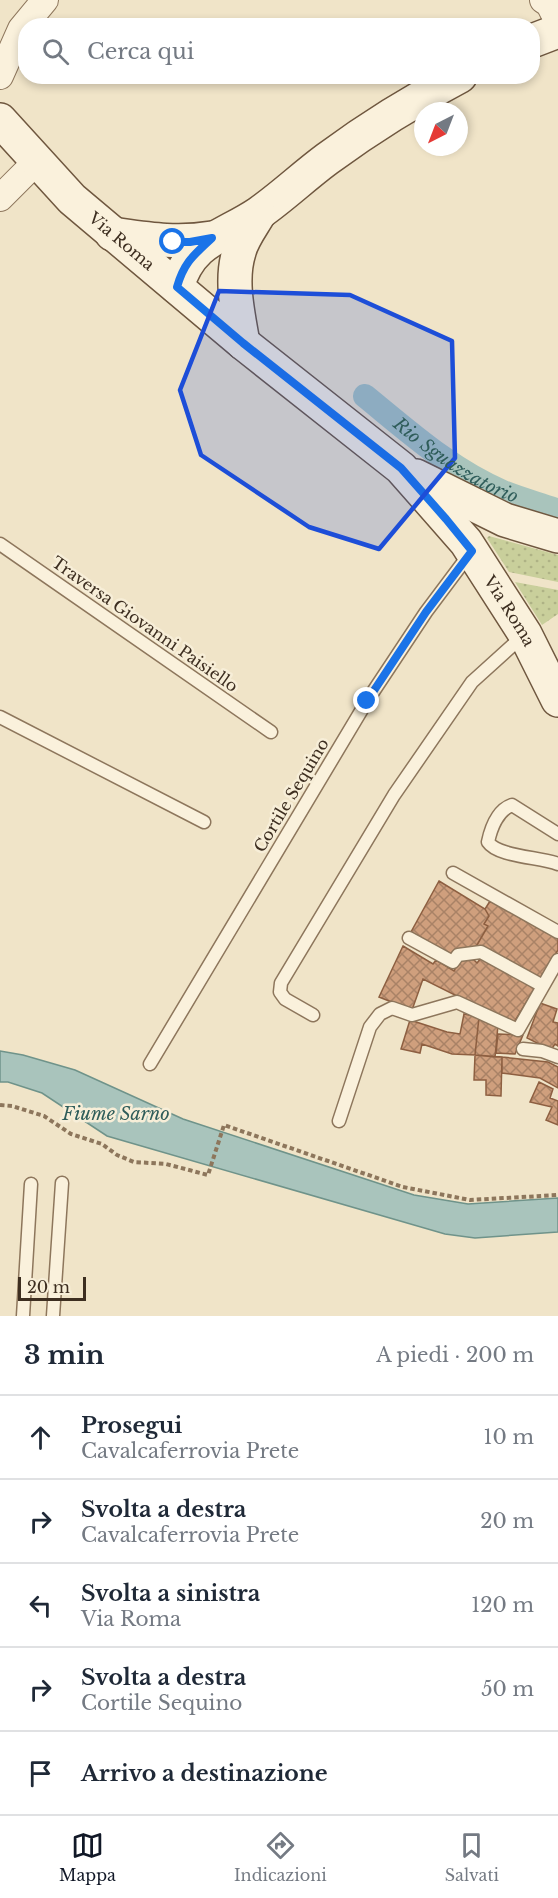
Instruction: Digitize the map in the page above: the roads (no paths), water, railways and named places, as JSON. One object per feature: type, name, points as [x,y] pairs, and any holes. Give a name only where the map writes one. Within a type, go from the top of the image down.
[{"type":"main road","points":[[540,38],[558,31]]},
{"type":"main road","points":[[177,287],[210,274],[225,244],[258,214],[328,158],[369,130],[447,84]]},
{"type":"main road","name":"Via Roma","points":[[0,120],[72,199],[112,234],[243,343],[401,468],[469,546],[525,634],[558,700]]},
{"type":"main road","points":[[112,234],[173,242],[225,244]]},
{"type":"main road","points":[[225,244],[236,273],[236,293],[243,343]]},
{"type":"main road","points":[[401,468],[505,520],[558,536]]},
{"type":"main road","points":[[469,546],[468,531],[478,519],[505,520]]},
{"type":"street","points":[[30,18],[45,0]]},
{"type":"street","points":[[543,0],[549,4],[558,21]]},
{"type":"street","points":[[0,76],[18,36]]},
{"type":"street","points":[[3,191],[36,160]]},
{"type":"lane","name":"Traversa Giovanni Paisiello","points":[[0,544],[271,732]]},
{"type":"lane","name":"Cortile Sequino","points":[[150,1064],[367,701],[469,546]]},
{"type":"lane","points":[[313,1015],[285,999],[280,992],[281,983],[394,795],[465,692],[472,682],[525,634]]},
{"type":"lane","points":[[0,717],[204,822]]},
{"type":"lane","points":[[558,834],[512,806],[505,807],[500,812],[488,842],[491,846],[504,852],[558,864]]},
{"type":"lane","points":[[453,873],[558,932]]},
{"type":"lane","points":[[409,938],[453,962],[458,955],[481,952],[543,986]]},
{"type":"lane","points":[[339,1121],[370,1028],[380,1014],[392,1008],[412,1015],[457,1002],[518,1030],[558,960]]},
{"type":"lane","points":[[523,1049],[542,1051],[558,1057]]},
{"type":"lane","points":[[23,1316],[31,1184]]},
{"type":"lane","points":[[53,1316],[62,1184]]},
{"type":"water","name":"Fiume Sarno","points":[[0,1051],[75,1070],[183,1119],[414,1195],[468,1204],[558,1198],[558,1232],[475,1238],[445,1234],[107,1136],[42,1093],[8,1082],[0,1082]]},
{"type":"waterway","name":"Rio Sguazzatorio","points":[[365,396],[431,449],[466,473],[503,492],[556,510]]}]
